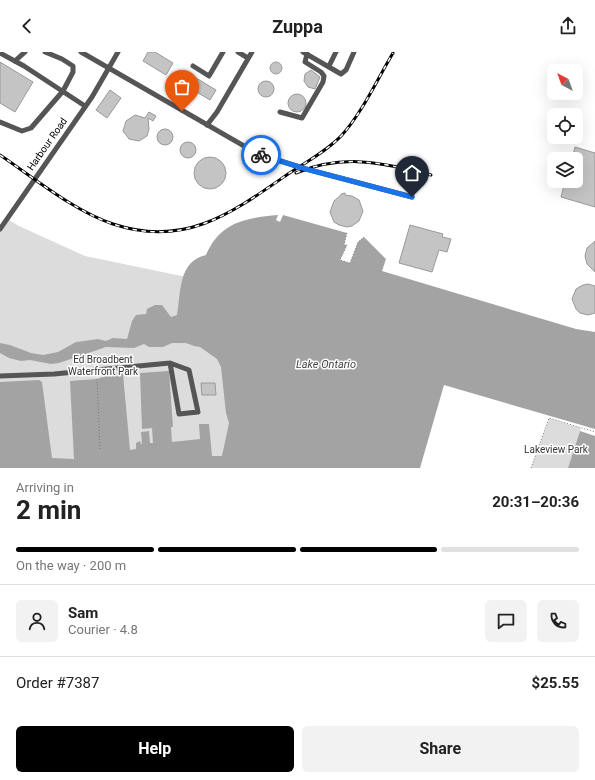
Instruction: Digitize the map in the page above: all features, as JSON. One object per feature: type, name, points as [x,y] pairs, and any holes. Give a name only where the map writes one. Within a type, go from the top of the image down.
[{"type":"street","points":[[0,122],[22,131],[31,128],[63,91],[73,72],[73,66],[62,59],[45,52]]},
{"type":"street","points":[[81,52],[258,154],[306,169],[412,197]]},
{"type":"street","name":"Harbour Road","points":[[0,229],[85,106],[118,52]]},
{"type":"street","points":[[193,66],[209,76],[223,52]]},
{"type":"street","points":[[238,52],[248,58]]},
{"type":"street","points":[[207,125],[217,112],[252,52]]},
{"type":"street","points":[[329,66],[336,52]]},
{"type":"street","points":[[280,112],[302,118],[323,82],[324,76],[321,72],[305,62],[305,53],[341,74],[344,73],[354,52]]},
{"type":"street","points":[[0,53],[85,106]]},
{"type":"street","points":[[15,61],[23,53]]},
{"type":"street","points":[[0,376],[54,374],[170,363],[189,370],[198,412],[179,414],[170,363]]},
{"type":"path","points":[[347,233],[344,245],[347,245],[340,260],[350,263],[358,242],[364,237]]},
{"type":"path","points":[[97,379],[100,450]]},
{"type":"path","points":[[531,468],[549,418],[595,432]]},
{"type":"green space","name":"Ed Broadbent Waterfront Park","points":[[9,220],[85,256],[196,279],[231,358],[236,468],[0,468],[0,233]]},
{"type":"green space","name":"Lakeview Park","points":[[549,418],[581,428],[568,468],[531,468]]},
{"type":"water","name":"Lake Ontario","points":[[278,215],[276,220],[280,222],[283,215],[347,233],[344,245],[347,245],[340,260],[350,263],[358,242],[364,237],[386,259],[382,271],[576,329],[595,332],[595,429],[444,385],[420,468],[0,468],[0,382],[39,380],[42,382],[52,458],[74,459],[70,381],[97,379],[119,372],[123,374],[130,450],[136,449],[136,443],[140,441],[142,444],[141,432],[149,431],[150,443],[153,443],[152,428],[142,429],[140,373],[169,371],[173,427],[171,427],[172,442],[200,439],[199,424],[209,424],[212,456],[222,456],[229,423],[226,413],[221,367],[217,359],[200,347],[186,343],[172,343],[163,347],[149,347],[144,344],[134,348],[106,347],[59,363],[51,364],[30,360],[21,361],[9,358],[0,353],[0,343],[31,353],[43,355],[58,352],[76,342],[98,339],[106,341],[113,338],[127,339],[132,321],[136,315],[146,314],[147,309],[155,305],[162,305],[171,317],[177,315],[182,279],[186,271],[190,264],[197,258],[206,255],[212,244],[226,229],[244,220]]},
{"type":"water","points":[[580,431],[595,436],[595,468],[568,468]]},
{"type":"building","points":[[148,52],[155,52],[173,63],[166,75],[143,61]]},
{"type":"building","points":[[0,62],[33,82],[15,112],[0,103]]},
{"type":"building","points":[[278,62],[281,63],[281,73],[274,74],[271,73],[270,66],[271,63]]},
{"type":"building","points":[[311,70],[320,77],[315,89],[308,87],[304,81],[305,74]]},
{"type":"building","points":[[186,72],[216,90],[210,100],[180,82]]},
{"type":"building","points":[[266,81],[273,86],[274,89],[269,96],[266,97],[259,92],[258,89],[263,82]]},
{"type":"building","points":[[110,90],[121,98],[107,118],[96,110]]},
{"type":"building","points":[[297,94],[303,97],[306,103],[303,109],[297,112],[291,109],[288,103],[291,97]]},
{"type":"building","points":[[149,112],[156,116],[153,121],[148,118],[149,129],[147,136],[139,141],[129,139],[123,131],[126,121],[135,115],[145,118]]},
{"type":"building","points":[[162,129],[168,129],[173,134],[171,143],[168,145],[162,145],[157,140],[157,134]]},
{"type":"building","points":[[185,142],[191,142],[196,147],[194,156],[191,158],[185,158],[180,153],[180,147]]},
{"type":"building","points":[[575,147],[595,153],[595,207],[561,197],[563,188],[583,188],[583,152],[574,152]]},
{"type":"building","points":[[210,157],[221,162],[226,173],[221,184],[210,189],[199,184],[194,173],[199,162]]},
{"type":"building","points":[[345,193],[345,195],[352,196],[359,200],[363,211],[359,221],[352,226],[347,227],[334,222],[330,212],[334,201],[341,194]]},
{"type":"building","points":[[410,225],[443,234],[442,237],[451,239],[447,252],[439,250],[432,272],[399,263]]},
{"type":"building","points":[[595,241],[595,272],[587,264],[585,256],[587,248]]},
{"type":"building","points":[[588,284],[595,286],[595,313],[588,315],[580,313],[576,309],[572,299],[576,289]]},
{"type":"building","points":[[201,383],[215,383],[216,395],[202,395]]},
{"type":"railway","points":[[0,155],[69,203],[98,218],[113,224],[139,230],[163,232],[185,229],[206,223],[247,202],[336,141],[356,116],[393,53]]},
{"type":"railway","points":[[296,173],[331,163],[364,162],[431,175]]},
{"type":"way so far","points":[[182,111],[261,155]]},
{"type":"route","points":[[261,155],[306,169],[412,197]]}]
